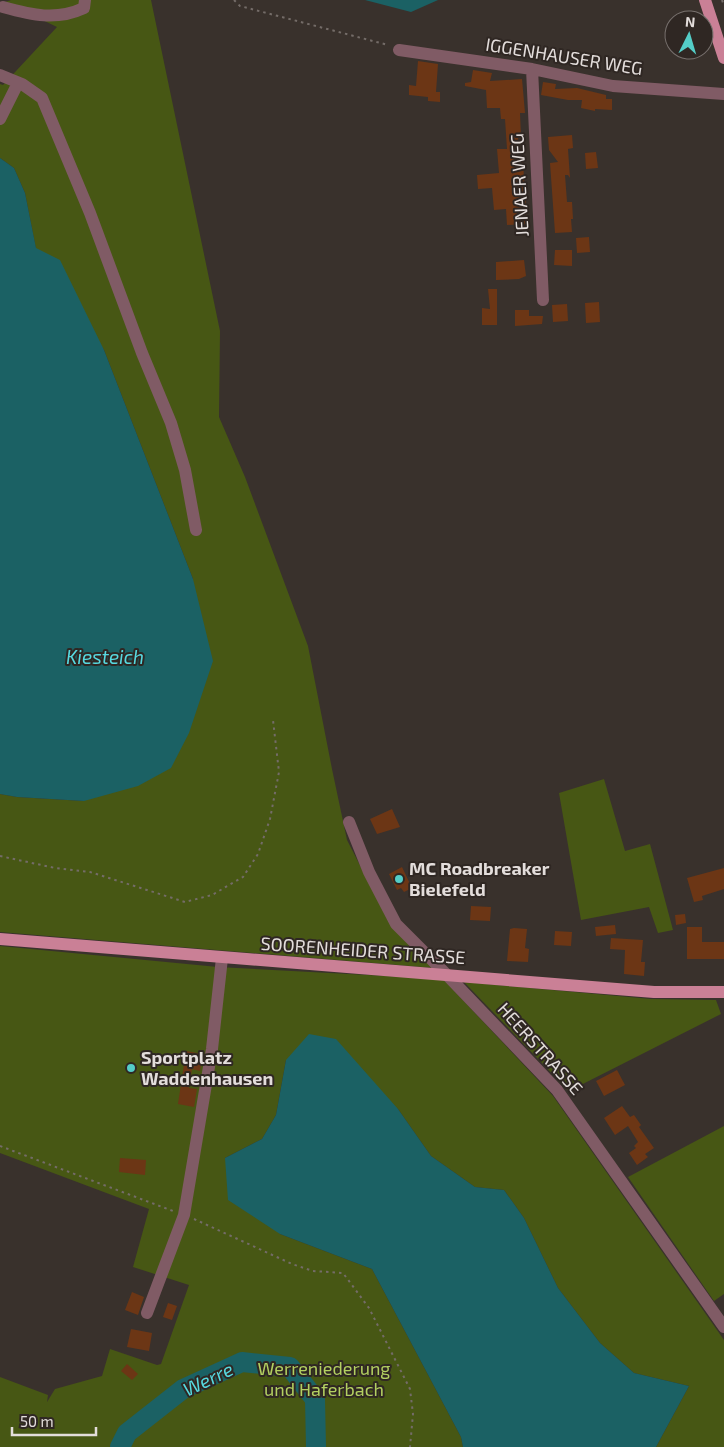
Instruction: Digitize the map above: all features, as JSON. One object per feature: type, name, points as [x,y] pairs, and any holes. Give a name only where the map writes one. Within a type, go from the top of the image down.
[{"type":"main road","points":[[705,0],[724,58]]},
{"type":"main road","name":"SOORENHEIDER STRASSE","points":[[0,939],[654,992],[724,992]]},
{"type":"street","points":[[1,7],[20,0]]},
{"type":"street","points":[[1,7],[47,16],[70,14],[84,8],[85,0]]},
{"type":"street","name":"IGGENHAUSER WEG","points":[[399,50],[532,69],[613,86],[724,94]]},
{"type":"street","name":"JENAER WEG","points":[[532,69],[543,300]]},
{"type":"street","points":[[0,75],[18,83],[42,98],[90,213],[142,353],[171,423],[185,470],[196,530]]},
{"type":"street","points":[[0,119],[18,83]]},
{"type":"street","name":"HEERSTRASSE","points":[[348,822],[369,872],[396,924],[447,974],[557,1090],[724,1328]]},
{"type":"street","points":[[147,1314],[184,1215],[212,1049],[222,958]]},
{"type":"path","points":[[234,0],[240,6],[380,42],[399,50]]},
{"type":"path","points":[[722,0],[724,6]]},
{"type":"path","points":[[0,856],[55,868],[90,872],[185,902],[212,895],[243,877],[258,854],[270,819],[279,772],[273,720]]},
{"type":"path","points":[[0,1146],[184,1215],[292,1264],[313,1271],[343,1273],[369,1308],[410,1389],[413,1414],[410,1447]]},
{"type":"green space","points":[[11,0],[151,0],[220,331],[219,417],[245,477],[308,646],[347,840],[389,922],[434,968],[0,932],[0,794],[17,797],[84,801],[193,579],[104,350],[36,249],[25,193],[14,168],[0,158],[0,84],[3,85],[57,27],[5,2]]},
{"type":"green space","points":[[604,779],[625,851],[650,844],[673,930],[658,933],[649,907],[581,920],[559,793]]},
{"type":"green space","name":"Werreniederung und Haferbach","points":[[0,946],[218,967],[443,979],[553,1096],[724,1340],[724,1447],[656,1447],[689,1386],[634,1373],[600,1343],[558,1288],[524,1218],[504,1190],[475,1187],[431,1156],[398,1109],[286,1060],[276,1115],[262,1139],[225,1158],[280,1234],[372,1269],[461,1437],[463,1447],[0,1447],[0,1377],[48,1395],[47,1402],[55,1389],[102,1376],[110,1349],[157,1365],[161,1364],[189,1285],[133,1267],[149,1209],[0,1153]]},
{"type":"green space","points":[[464,982],[651,999],[716,1000],[721,1014],[569,1091]]},
{"type":"green space","points":[[724,1126],[724,1294],[714,1301],[628,1177]]},
{"type":"water","points":[[365,0],[438,0],[411,12]]},
{"type":"water","name":"Kiesteich","points":[[0,158],[14,168],[25,193],[36,248],[60,260],[104,350],[193,579],[213,661],[189,733],[171,768],[138,786],[84,801],[17,797],[0,794]]},
{"type":"water","points":[[309,1034],[336,1039],[398,1109],[431,1156],[475,1187],[504,1190],[524,1218],[558,1288],[600,1343],[634,1373],[689,1386],[656,1447],[463,1447],[461,1437],[372,1269],[280,1234],[228,1200],[225,1158],[262,1139],[276,1115],[286,1060]]},
{"type":"building","points":[[418,61],[438,64],[436,92],[440,92],[440,102],[428,101],[428,97],[409,95],[409,85],[416,86]]},
{"type":"building","points":[[473,70],[492,73],[490,81],[522,79],[525,113],[520,113],[521,137],[518,137],[520,162],[523,162],[527,224],[507,225],[506,209],[494,210],[492,188],[478,189],[477,175],[499,173],[497,149],[507,149],[505,119],[501,119],[500,108],[487,108],[486,90],[465,86],[465,83],[471,82]]},
{"type":"building","points":[[543,82],[556,84],[555,89],[577,88],[606,95],[606,99],[612,99],[612,110],[595,109],[595,111],[581,108],[582,100],[568,100],[541,95]]},
{"type":"building","points":[[572,135],[573,148],[568,149],[570,178],[568,175],[565,175],[567,202],[572,202],[572,232],[555,233],[550,163],[558,162],[549,150],[548,137]]},
{"type":"building","points":[[596,152],[598,168],[586,169],[585,153]]},
{"type":"building","points":[[589,237],[590,252],[577,253],[576,238]]},
{"type":"building","points":[[555,250],[572,250],[572,266],[554,265]]},
{"type":"building","points":[[524,260],[526,276],[519,279],[496,280],[496,262]]},
{"type":"building","points":[[488,289],[497,289],[497,325],[482,325],[482,308],[490,309]]},
{"type":"building","points":[[599,302],[600,322],[586,323],[585,303]]},
{"type":"building","points":[[567,304],[568,321],[553,322],[552,305]]},
{"type":"building","points":[[515,310],[529,310],[529,316],[543,316],[542,324],[515,326]]},
{"type":"building","points":[[392,809],[400,827],[377,834],[370,819]]},
{"type":"building","name":"MC Roadbreaker Bielefeld","points":[[402,867],[412,888],[404,892],[401,888],[397,890],[389,874]]},
{"type":"building","points":[[724,868],[724,889],[702,896],[703,900],[694,902],[687,878]]},
{"type":"building","points":[[471,906],[491,907],[490,921],[470,920]]},
{"type":"building","points":[[685,914],[686,923],[676,925],[675,915]]},
{"type":"building","points":[[615,925],[616,934],[596,936],[595,927]]},
{"type":"building","points":[[687,927],[702,927],[702,942],[724,942],[724,959],[687,959]]},
{"type":"building","points":[[510,929],[527,929],[525,948],[529,949],[528,962],[507,961]]},
{"type":"building","points":[[555,931],[572,932],[571,946],[554,945]]},
{"type":"building","points":[[611,938],[643,940],[641,962],[645,962],[644,976],[624,974],[625,950],[610,949]]},
{"type":"building","points":[[186,1051],[203,1054],[200,1071],[192,1069],[189,1088],[197,1089],[194,1107],[178,1104]]},
{"type":"building","points":[[617,1070],[625,1085],[604,1096],[596,1081]]},
{"type":"building","points":[[622,1106],[630,1117],[634,1115],[641,1125],[639,1127],[654,1148],[645,1154],[648,1157],[637,1165],[629,1153],[636,1148],[634,1146],[638,1142],[628,1126],[615,1135],[604,1118]]},
{"type":"building","points":[[120,1158],[146,1160],[145,1175],[119,1172]]},
{"type":"building","points":[[132,1292],[144,1297],[138,1315],[125,1310]]},
{"type":"building","points":[[168,1303],[177,1306],[172,1320],[163,1317]]},
{"type":"building","points":[[131,1329],[152,1333],[149,1351],[127,1347]]},
{"type":"building","points":[[127,1364],[138,1374],[132,1380],[121,1371]]},
{"type":"waterway","name":"Werre","points":[[120,1447],[127,1433],[183,1389],[242,1362],[290,1367],[315,1399],[316,1447]]},
{"type":"place","name":"MC Roadbreaker Bielefeld","points":[[399,879]]},
{"type":"place","name":"Sportplatz Waddenhausen","points":[[131,1068]]}]
